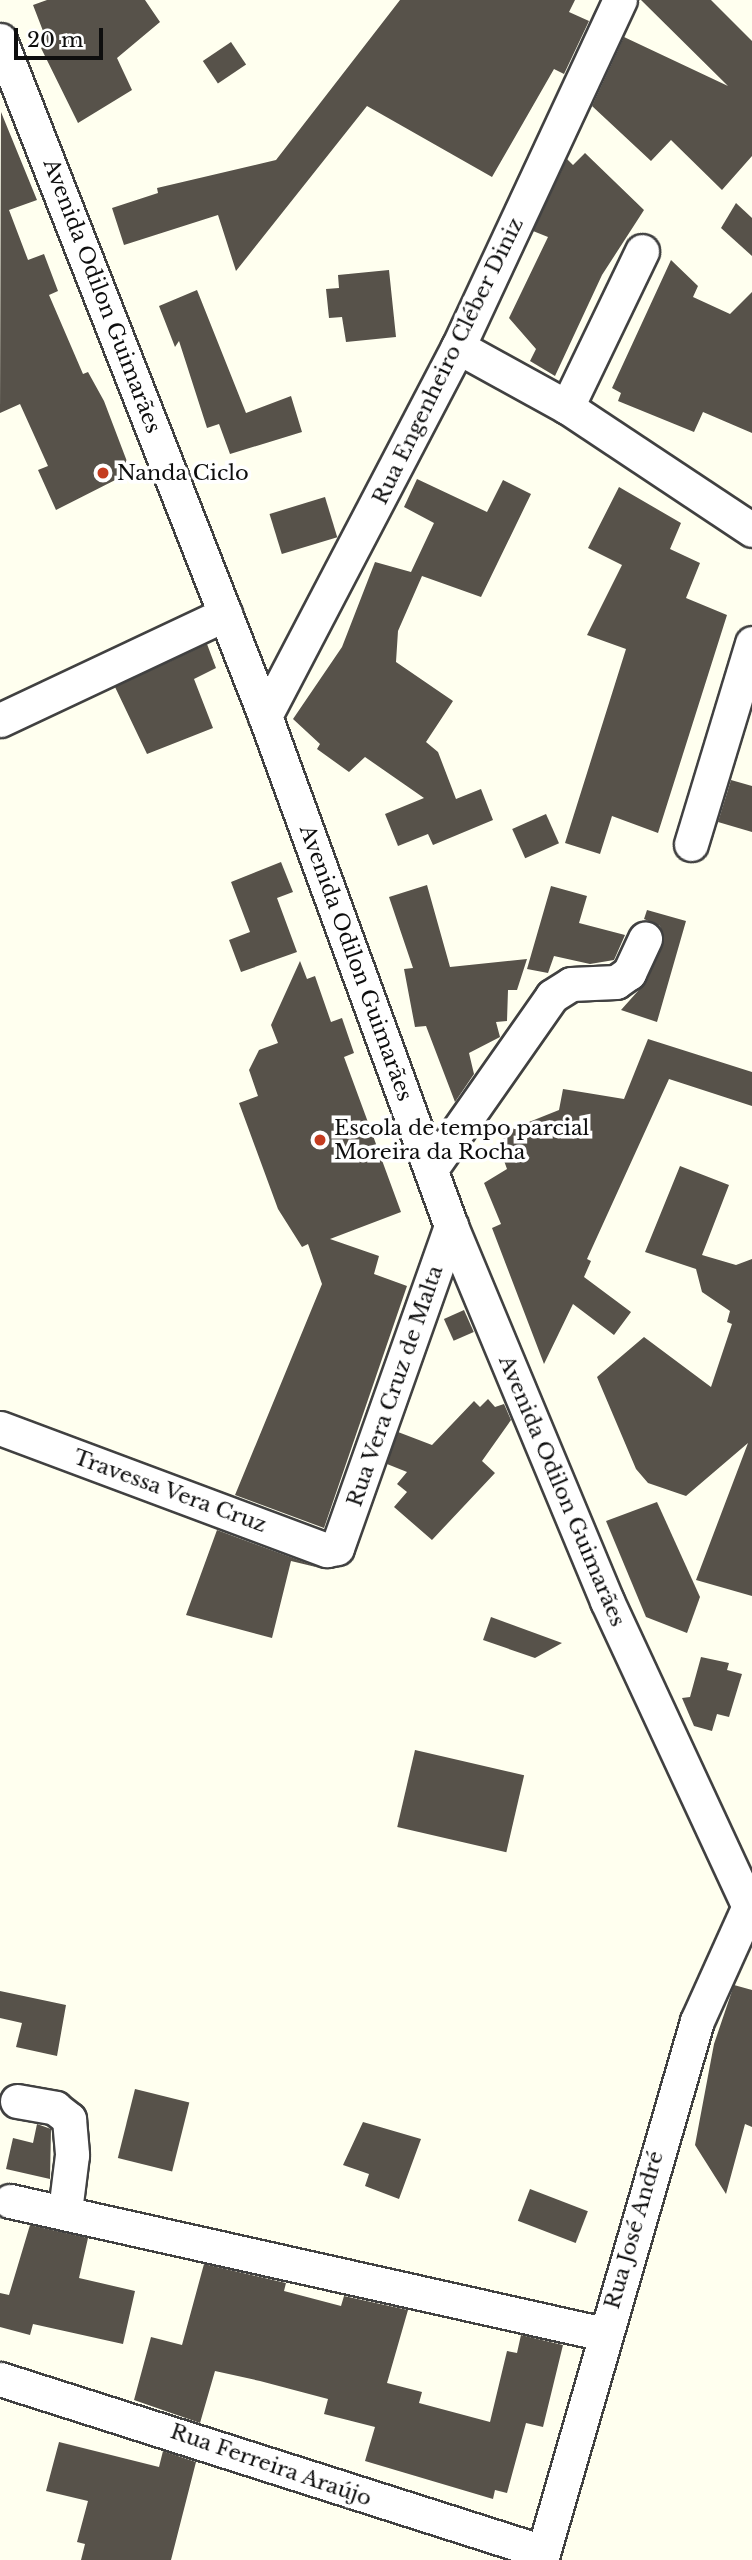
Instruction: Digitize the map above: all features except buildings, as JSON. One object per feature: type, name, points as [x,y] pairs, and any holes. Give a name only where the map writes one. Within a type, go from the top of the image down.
[{"type":"street","name":"Rua Engenheiro Cléber Diniz","points":[[265,716],[458,347],[620,0]]},
{"type":"street","name":"Avenida Odilon Guimarães","points":[[0,40],[265,716],[451,1226],[607,1601],[750,1911]]},
{"type":"street","points":[[567,407],[642,251]]},
{"type":"street","points":[[458,347],[567,407],[752,530]]},
{"type":"street","points":[[0,720],[225,614]]},
{"type":"street","points":[[691,844],[741,720],[752,643]]},
{"type":"street","points":[[432,1169],[552,996],[571,984],[616,982],[629,973],[645,938]]},
{"type":"street","name":"Rua Vera Cruz de Malta","points":[[340,1546],[451,1226]]},
{"type":"street","name":"Travessa Vera Cruz","points":[[0,1428],[327,1549],[340,1546]]},
{"type":"street","name":"Rua José André","points":[[542,2556],[604,2334],[697,2021],[750,1911]]},
{"type":"street","points":[[17,2101],[55,2108],[69,2119],[72,2155],[65,2211]]},
{"type":"street","points":[[10,2201],[65,2211],[604,2334]]},
{"type":"street","name":"Rua Ferreira Araújo","points":[[0,2379],[542,2556]]},
{"type":"place","name":"Nanda Ciclo","points":[[103,473]]},
{"type":"place","name":"Escola de tempo parcial Moreira da Rocha","points":[[320,1140]]}]
